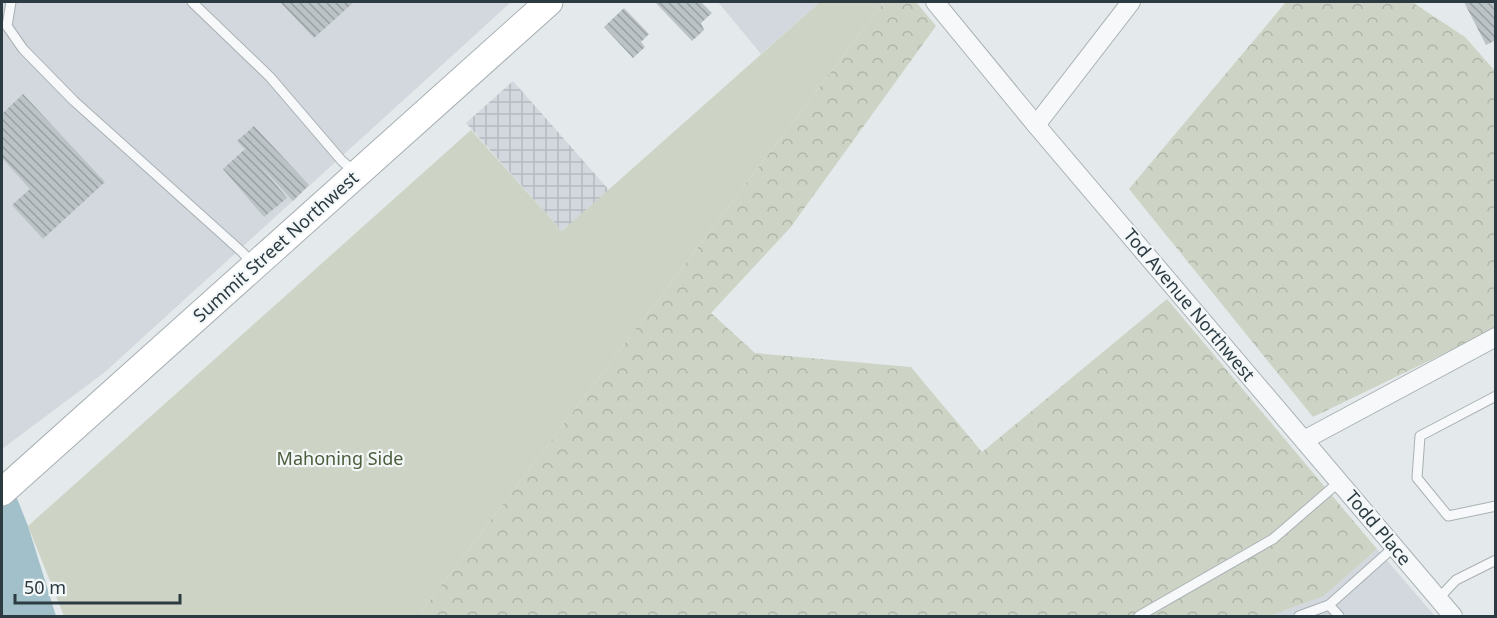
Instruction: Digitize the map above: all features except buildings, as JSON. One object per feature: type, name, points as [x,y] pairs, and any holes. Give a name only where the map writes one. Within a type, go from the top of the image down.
[{"type":"main road","name":"Summit Street Northwest","points":[[2,492],[549,2]]},
{"type":"street","name":"Tod Avenue Northwest","points":[[935,2],[1036,125],[1304,440]]},
{"type":"street","points":[[1036,125],[1131,2]]},
{"type":"street","points":[[1304,440],[1496,337]]},
{"type":"street","name":"Todd Place","points":[[1304,440],[1453,616]]},
{"type":"lane","points":[[11,2],[7,26],[23,50],[75,101],[255,266]]},
{"type":"lane","points":[[192,2],[270,77],[342,161],[358,174]]},
{"type":"lane","points":[[1496,396],[1420,436],[1417,478],[1448,516],[1496,506]]},
{"type":"lane","points":[[1139,616],[1273,539],[1339,482]]},
{"type":"lane","points":[[1299,616],[1329,605],[1394,547]]},
{"type":"lane","points":[[1438,599],[1456,580],[1496,560]]},
{"type":"lane","points":[[1329,605],[1340,616]]},
{"type":"shaded area","points":[[2,2],[511,2],[105,372],[2,449]]},
{"type":"shaded area","points":[[718,2],[820,2],[761,54]]},
{"type":"shaded area","points":[[513,81],[609,190],[562,231],[466,123]]},
{"type":"shaded area","points":[[1377,549],[1435,616],[1269,616],[1324,596]]},
{"type":"green space","name":"Mahoning Side","points":[[820,2],[884,2],[418,616],[64,616],[28,526],[471,130],[562,231]]},
{"type":"green space","points":[[884,2],[916,2],[936,26],[790,228],[711,313],[755,353],[911,367],[982,452],[1167,299],[1377,549],[1324,596],[1269,616],[418,616]]},
{"type":"green space","points":[[1286,2],[1412,2],[1465,37],[1495,71],[1495,329],[1313,417],[1129,189]]},
{"type":"water","points":[[2,476],[14,491],[28,526],[56,616],[2,616]]}]
